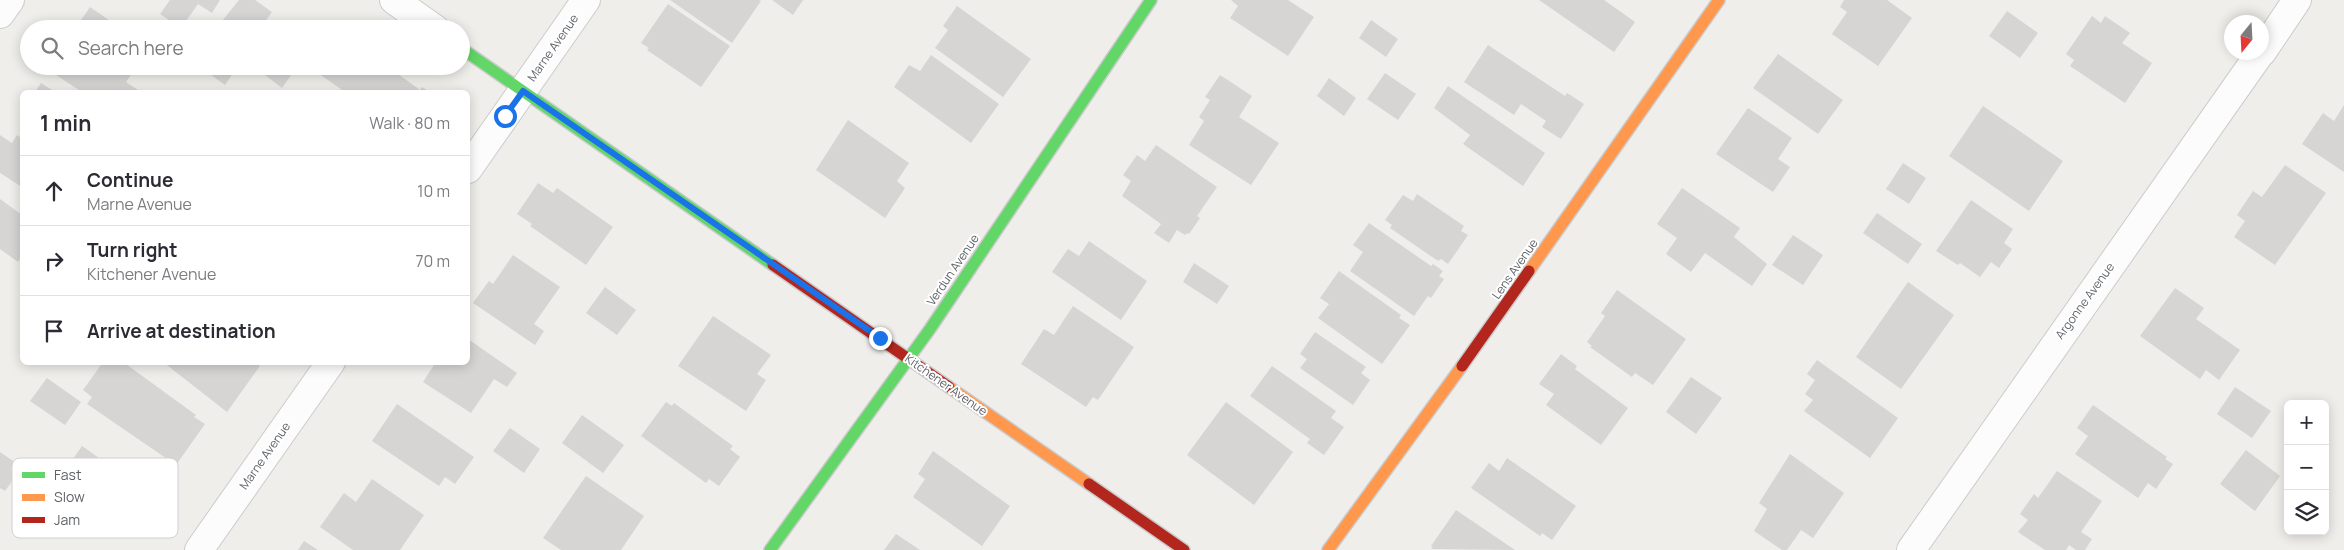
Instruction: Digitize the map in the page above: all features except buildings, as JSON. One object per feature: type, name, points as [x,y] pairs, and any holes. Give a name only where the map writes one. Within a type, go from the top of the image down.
[{"type":"street","points":[[0,14],[10,0]]},
{"type":"street","points":[[394,0],[422,20]]},
{"type":"street","name":"Marne Avenue","points":[[470,166],[586,0]]},
{"type":"street","name":"Verdun Avenue","points":[[770,550],[909,359],[1151,0]]},
{"type":"street","name":"Lens Avenue","points":[[1328,550],[1420,427],[1719,0]]},
{"type":"street","name":"Argonne Avenue","points":[[2269,40],[2297,0]]},
{"type":"street","name":"Kitchener Avenue","points":[[470,54],[1184,550]]},
{"type":"street","name":"Argonne Avenue","points":[[1911,550],[2043,359],[2255,60]]},
{"type":"street","name":"Marne Avenue","points":[[200,550],[330,365]]},
{"type":"traffic: fast","points":[[770,550],[930,329],[1151,0]]},
{"type":"traffic: fast","points":[[470,54],[773,265]]},
{"type":"traffic: slow","points":[[1529,271],[1719,0]]},
{"type":"traffic: slow","points":[[1328,550],[1462,366]]},
{"type":"traffic: slow","points":[[949,387],[1089,484]]},
{"type":"traffic: jam","points":[[773,265],[949,387]]},
{"type":"traffic: jam","points":[[1462,366],[1529,271]]},
{"type":"traffic: jam","points":[[1089,484],[1184,550]]},
{"type":"route","points":[[505,116],[523,91],[880,338]]}]
